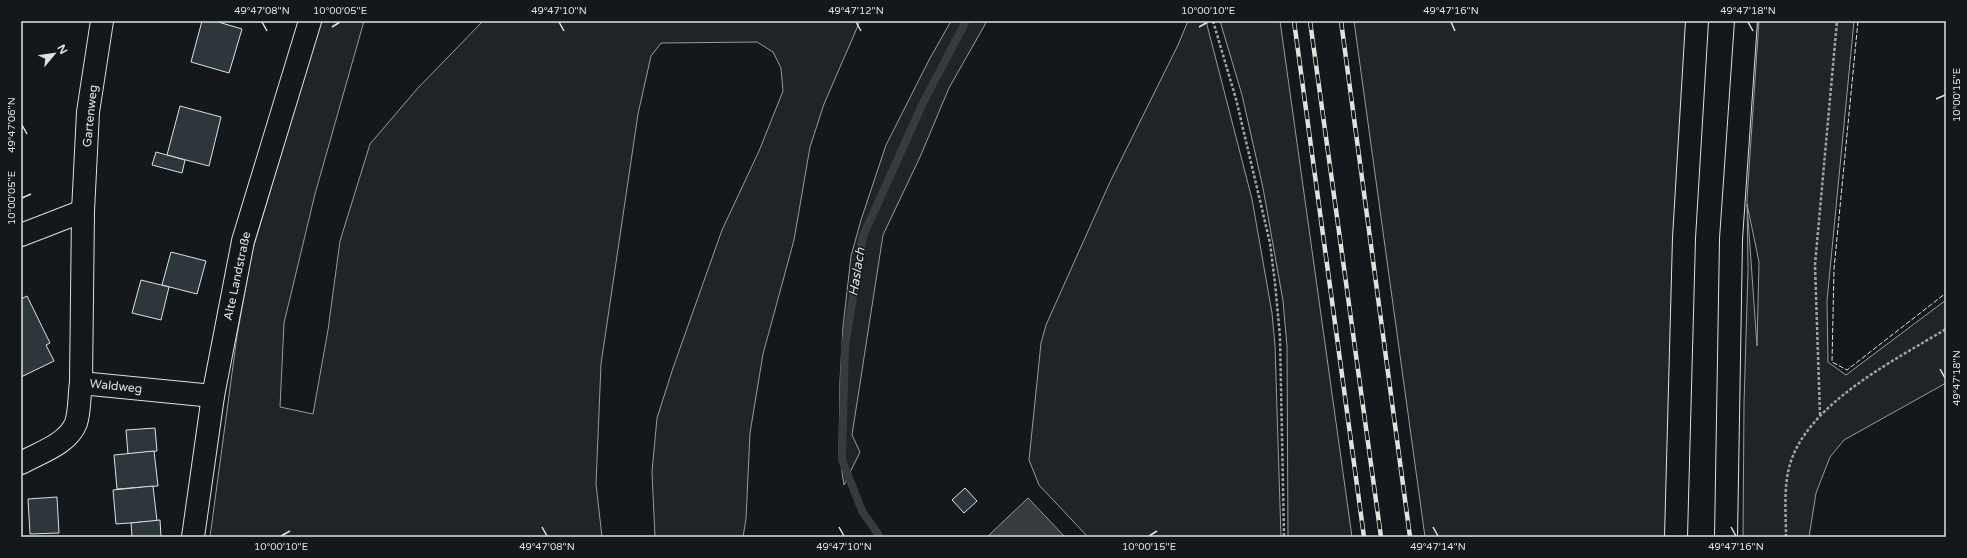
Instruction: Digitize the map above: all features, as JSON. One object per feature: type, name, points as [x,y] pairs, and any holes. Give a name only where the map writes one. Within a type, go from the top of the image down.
[{"type":"main road","name":"Gartenweg","points":[[81,382],[83,211],[88,112],[102,21]]},
{"type":"main road","name":"Alte Landstraße","points":[[193,537],[213,396],[243,241],[310,21]]},
{"type":"main road","points":[[1676,537],[1684,238],[1697,21]]},
{"type":"main road","points":[[1726,537],[1731,240],[1746,21]]},
{"type":"main road","points":[[21,235],[83,211]]},
{"type":"main road","name":"Waldweg","points":[[21,463],[54,446],[69,436],[76,423],[81,382],[213,396]]},
{"type":"path","points":[[1213,21],[1236,99],[1270,250],[1280,337],[1284,537]]},
{"type":"path","points":[[1820,414],[1815,265],[1837,21]]},
{"type":"path","points":[[1786,537],[1786,495],[1791,462],[1803,436],[1820,414],[1849,390],[1946,329]]},
{"type":"shaded area","points":[[321,21],[364,21],[315,194],[284,323],[280,407],[313,414],[328,330],[340,241],[370,144],[417,89],[483,21],[860,21],[824,104],[810,147],[794,240],[763,354],[750,433],[746,519],[743,537],[655,537],[652,472],[657,418],[673,368],[722,230],[759,151],[783,91],[781,68],[773,52],[757,42],[661,43],[651,56],[638,114],[601,364],[596,484],[602,537],[210,537],[237,336],[252,252]]},
{"type":"shaded area","points":[[951,21],[987,21],[949,88],[920,157],[883,235],[852,435],[860,452],[844,485],[839,452],[840,381],[843,327],[851,256],[861,220],[886,145],[929,60]]},
{"type":"shaded area","points":[[1188,21],[1206,21],[1252,199],[1272,313],[1275,346],[1281,537],[1088,537],[1039,485],[1029,460],[1041,343],[1046,325],[1110,182],[1178,45]]},
{"type":"shaded area","points":[[1220,21],[1280,21],[1352,537],[1288,537],[1287,347],[1283,301],[1263,188],[1242,95]]},
{"type":"shaded area","points":[[1354,21],[1689,21],[1672,274],[1668,537],[1425,537]]},
{"type":"shaded area","points":[[1759,21],[1854,21],[1827,301],[1828,362],[1846,375],[1946,300],[1946,383],[1844,440],[1830,457],[1816,493],[1809,537],[1743,537],[1744,404],[1748,269],[1747,205],[1757,346],[1759,262],[1747,199]]},
{"type":"shaded area","points":[[1028,498],[1065,537],[987,537]]},
{"type":"building","points":[[202,21],[215,21],[242,29],[229,73],[191,62]]},
{"type":"building","points":[[180,106],[221,117],[209,166],[167,155]]},
{"type":"building","points":[[156,152],[185,160],[182,173],[152,165]]},
{"type":"building","points":[[171,252],[206,261],[197,294],[162,285]]},
{"type":"building","points":[[141,280],[169,287],[161,320],[132,313]]},
{"type":"building","points":[[27,296],[50,343],[46,345],[54,361],[21,377],[21,299]]},
{"type":"building","points":[[155,428],[157,451],[128,454],[126,430]]},
{"type":"building","points":[[154,451],[158,486],[117,489],[114,455]]},
{"type":"building","points":[[153,486],[157,521],[116,524],[113,490]]},
{"type":"building","points":[[965,488],[977,501],[964,513],[952,500]]},
{"type":"building","points":[[57,497],[59,533],[30,534],[28,499]]},
{"type":"building","points":[[160,520],[161,537],[132,537],[131,523]]},
{"type":"waterway","name":"Haslach","points":[[880,537],[862,511],[842,460],[845,346],[863,236],[923,103],[966,21]]},
{"type":"railway","points":[[1294,21],[1364,537]]},
{"type":"railway","points":[[1310,21],[1381,537]]},
{"type":"railway","points":[[1341,21],[1410,537]]},
{"type":"fence","points":[[1858,21],[1834,269],[1832,362],[1847,370],[1946,293]]}]
